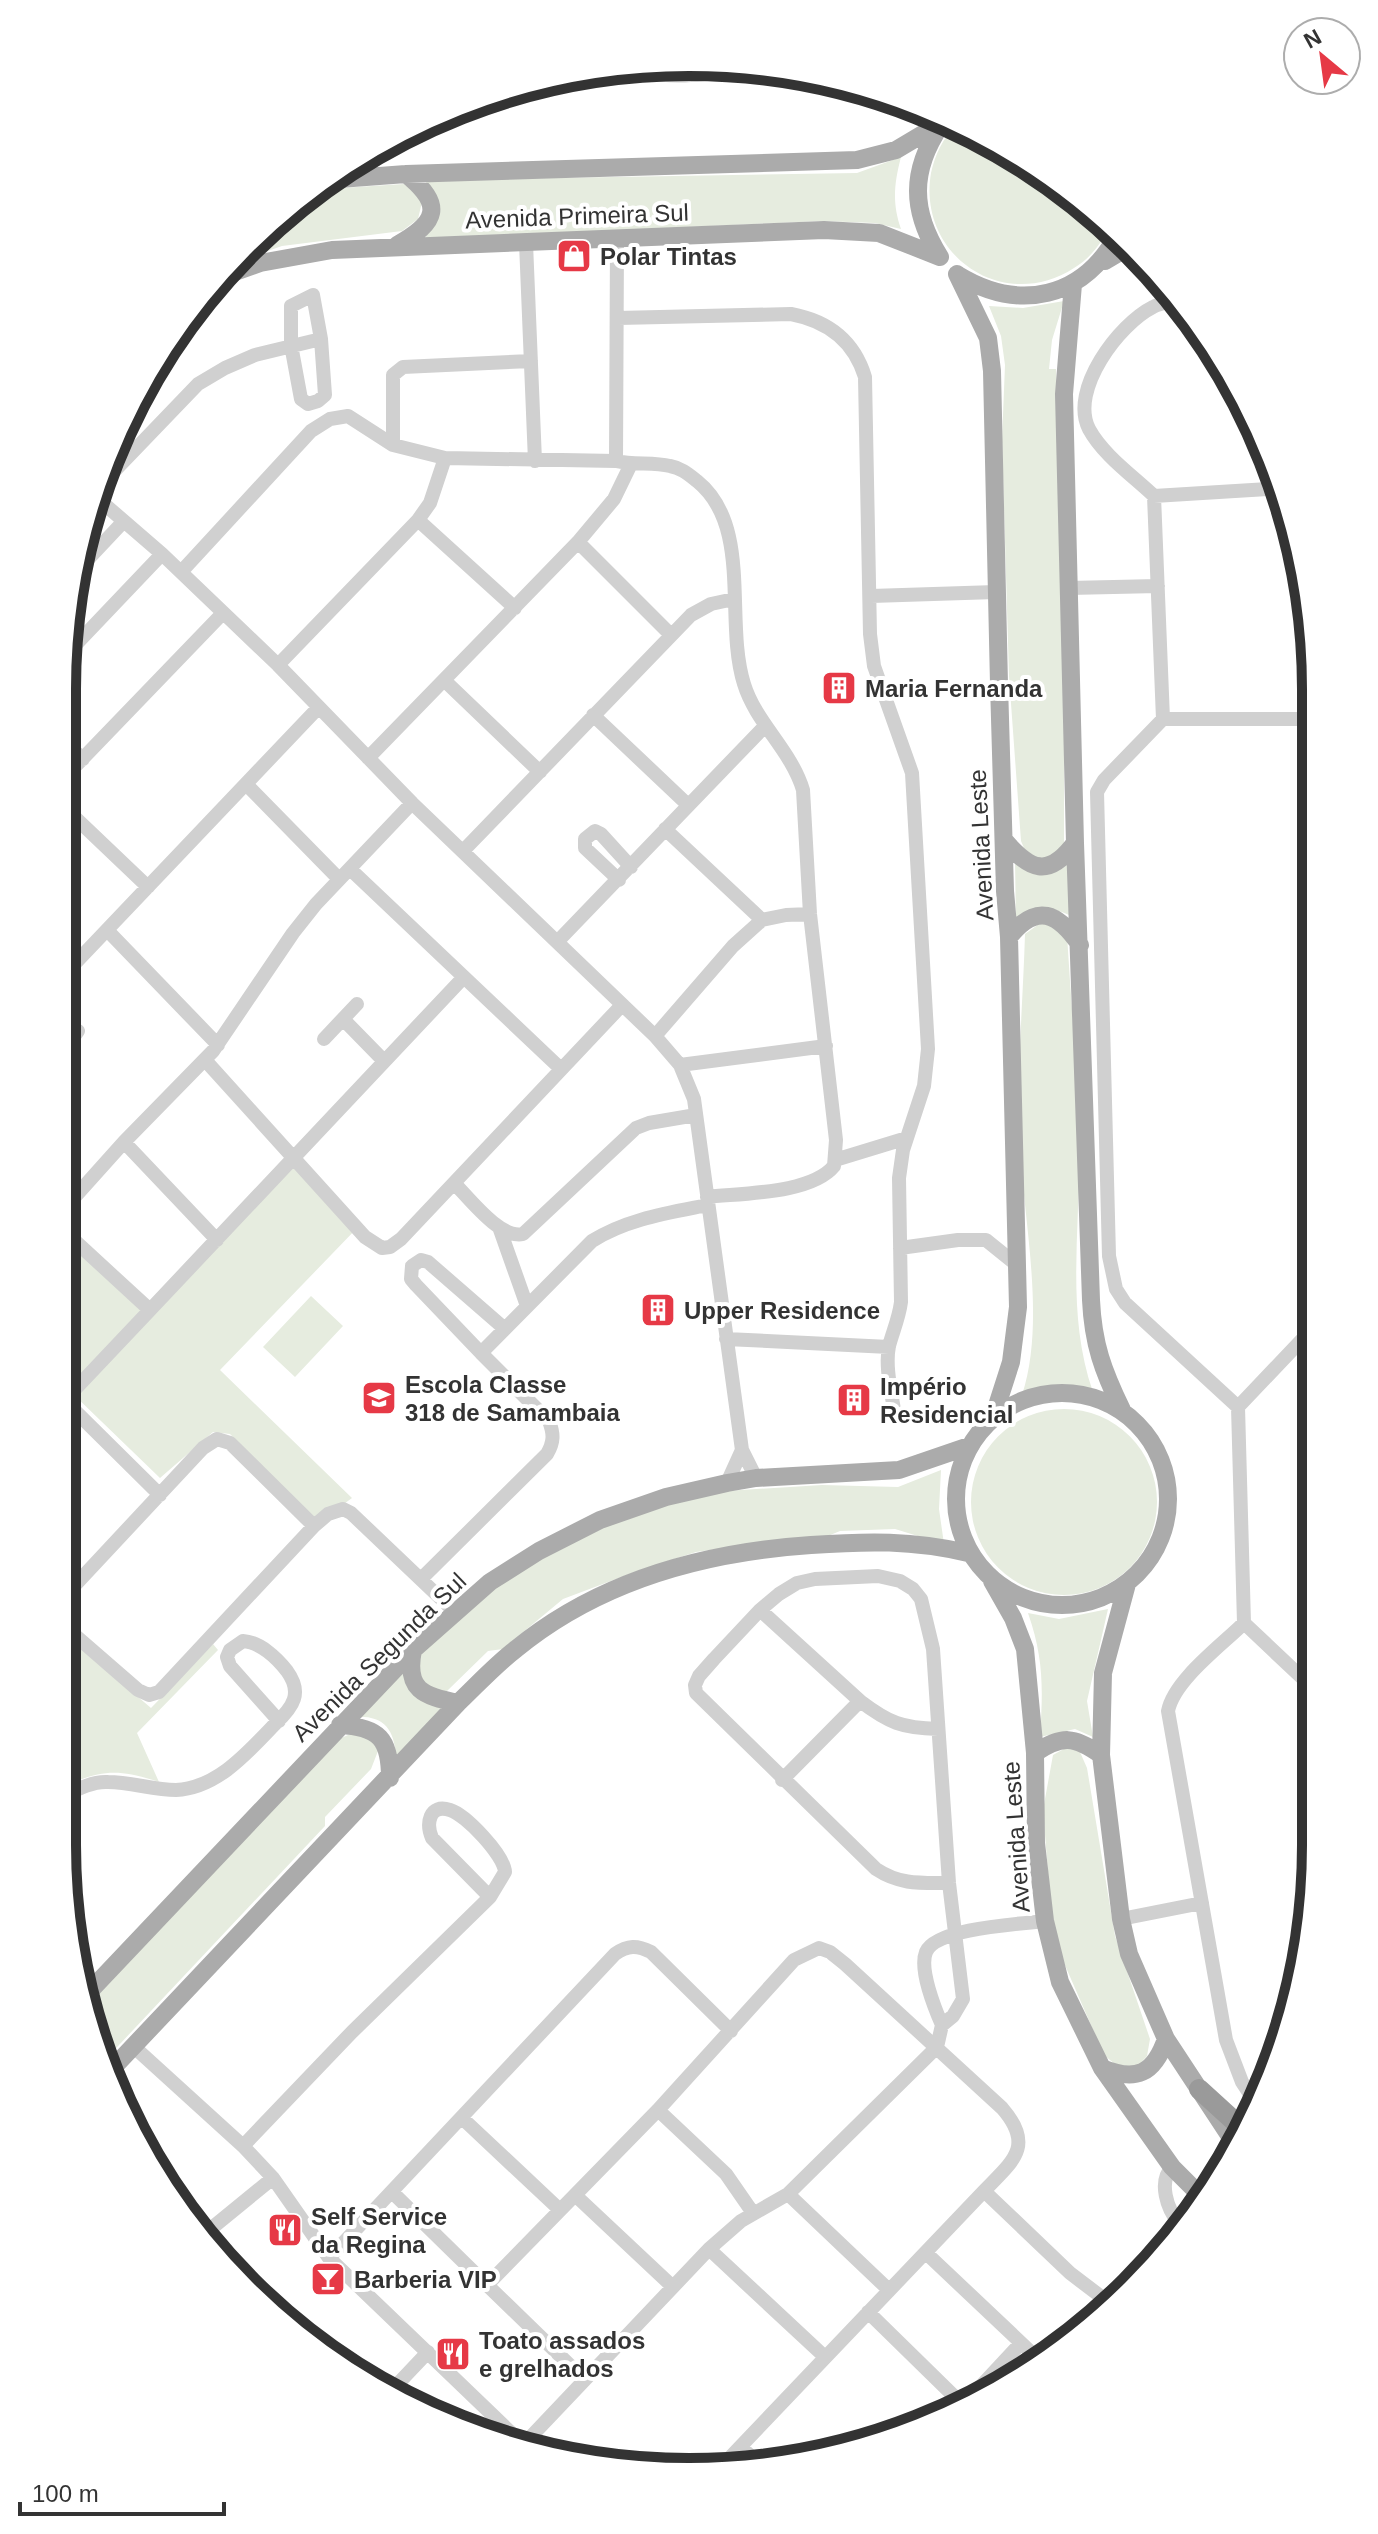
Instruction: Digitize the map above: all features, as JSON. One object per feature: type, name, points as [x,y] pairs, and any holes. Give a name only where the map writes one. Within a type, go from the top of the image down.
[{"type":"highway","points":[[1199,2089],[1236,2122]]},
{"type":"main road","name":"Avenida Primeira Sul","points":[[363,170],[406,174],[845,161],[896,150],[934,127]]},
{"type":"main road","points":[[938,129],[920,165],[917,189],[919,214],[927,237],[940,257],[957,274],[978,287],[1001,295],[1026,297],[1050,293],[1073,284],[1119,253]]},
{"type":"main road","points":[[394,246],[426,225],[433,212],[424,189],[406,174]]},
{"type":"main road","name":"Avenida Primeira Sul","points":[[244,269],[332,250],[824,230],[879,233],[940,257]]},
{"type":"main road","points":[[1093,270],[1112,246]]},
{"type":"main road","name":"Avenida Leste","points":[[957,274],[988,338],[992,371],[1017,1265],[1017,1332],[993,1418]]},
{"type":"main road","points":[[1073,284],[1064,394],[1075,843],[1093,1332],[1099,1360],[1122,1410]]},
{"type":"main road","points":[[1004,840],[1021,859],[1042,867],[1062,860],[1075,843]]},
{"type":"main road","points":[[1009,937],[1021,923],[1039,915],[1051,915],[1071,932],[1080,945]]},
{"type":"main road","points":[[1056,1393],[1091,1396],[1122,1410],[1147,1433],[1163,1463],[1169,1496],[1165,1529],[1151,1559],[1127,1584],[1095,1601],[1059,1607],[1023,1600],[992,1581],[968,1553],[956,1518],[956,1481],[969,1446],[993,1418],[1023,1400],[1056,1393]]},
{"type":"main road","name":"Avenida Segunda Sul","points":[[93,1987],[413,1650],[490,1582],[539,1551],[600,1520],[666,1497],[756,1478],[899,1470],[969,1446]]},
{"type":"main road","points":[[117,2063],[458,1703],[516,1648],[577,1608],[639,1578],[694,1561],[760,1549],[898,1541],[968,1553]]},
{"type":"main road","name":"Avenida Leste","points":[[992,1581],[1013,1618],[1025,1649],[1035,1753],[1036,1843],[1045,1921],[1060,1982],[1102,2068],[1172,2167],[1196,2191]]},
{"type":"main road","points":[[1127,1584],[1103,1673],[1101,1755],[1121,1919],[1129,1954],[1166,2039],[1229,2135]]},
{"type":"main road","points":[[413,1650],[411,1677],[417,1688],[436,1699],[458,1703]]},
{"type":"main road","points":[[340,1725],[367,1728],[382,1739],[390,1759],[390,1778]]},
{"type":"main road","points":[[1035,1753],[1048,1744],[1071,1739],[1085,1743],[1101,1755]]},
{"type":"main road","points":[[1102,2068],[1125,2076],[1140,2072],[1157,2061],[1166,2039]]},
{"type":"street","points":[[368,758],[578,542],[614,499],[623,463],[617,239]]},
{"type":"street","points":[[526,243],[535,461]]},
{"type":"street","points":[[313,295],[321,339],[325,395],[308,404],[301,399],[291,345],[291,306],[313,295]]},
{"type":"street","points":[[1163,719],[1154,496],[1104,448],[1089,428],[1084,410],[1087,384],[1101,360],[1132,322],[1153,307],[1165,304]]},
{"type":"street","points":[[618,318],[791,314],[813,318],[833,329],[846,341],[865,377],[870,634],[874,666],[912,773],[927,1060],[924,1086],[907,1138],[899,1178],[901,1302],[889,1347],[894,1410]]},
{"type":"street","points":[[118,467],[198,384],[225,368],[291,345],[321,339]]},
{"type":"street","points":[[393,445],[393,375],[397,370],[403,367],[531,361]]},
{"type":"street","points":[[181,572],[311,431],[330,419],[348,416],[393,445],[445,458],[669,465],[685,471],[719,505],[727,527],[738,661],[744,685],[765,726],[798,774],[803,790],[810,914],[836,1140],[834,1166],[827,1175],[802,1185],[708,1201],[609,1230],[573,1257],[481,1353]]},
{"type":"street","points":[[278,665],[418,520],[430,503],[445,458]]},
{"type":"street","points":[[1154,496],[1268,489]]},
{"type":"street","points":[[105,505],[162,554],[278,665],[412,803],[558,941],[655,1036],[680,1065],[694,1099],[742,1450],[756,1478]]},
{"type":"street","points":[[418,520],[515,608]]},
{"type":"street","points":[[91,556],[123,522]]},
{"type":"street","points":[[578,542],[671,635]]},
{"type":"street","points":[[78,643],[162,554]]},
{"type":"street","points":[[1069,588],[1158,586]]},
{"type":"street","points":[[871,596],[996,592]]},
{"type":"street","points":[[463,851],[691,615],[711,604],[734,599]]},
{"type":"street","points":[[76,766],[223,613]]},
{"type":"street","points":[[445,681],[540,772]]},
{"type":"street","points":[[76,962],[319,707]]},
{"type":"street","points":[[593,715],[688,805]]},
{"type":"street","points":[[1238,1407],[1125,1303],[1116,1289],[1109,1256],[1097,792],[1104,780],[1163,719],[1302,719]]},
{"type":"street","points":[[558,941],[765,726]]},
{"type":"street","points":[[76,753],[83,759]]},
{"type":"street","points":[[246,784],[561,1069]]},
{"type":"street","points":[[76,1196],[218,1045],[293,933],[412,803]]},
{"type":"street","points":[[76,818],[148,887]]},
{"type":"street","points":[[665,829],[762,920]]},
{"type":"street","points":[[619,880],[585,848],[587,836],[595,831],[601,834],[631,867]]},
{"type":"street","points":[[655,1036],[733,946],[762,920],[810,914]]},
{"type":"street","points":[[107,930],[218,1045]]},
{"type":"street","points":[[76,1388],[463,978]]},
{"type":"street","points":[[324,1039],[357,1004]]},
{"type":"street","points":[[205,1060],[365,1237],[382,1248],[390,1247],[401,1239],[622,1005]]},
{"type":"street","points":[[343,1019],[384,1061]]},
{"type":"street","points":[[680,1065],[826,1046]]},
{"type":"street","points":[[454,1183],[499,1227],[518,1235],[535,1226],[636,1128],[696,1115]]},
{"type":"street","points":[[835,1160],[907,1138]]},
{"type":"street","points":[[124,1142],[217,1240]]},
{"type":"street","points":[[499,1227],[527,1306]]},
{"type":"street","points":[[900,1248],[958,1240],[986,1240],[1017,1265]]},
{"type":"street","points":[[76,1242],[150,1310]]},
{"type":"street","points":[[421,1579],[547,1454],[554,1433],[549,1421],[416,1285],[411,1279],[412,1266],[421,1260],[428,1262],[505,1329]]},
{"type":"street","points":[[726,1339],[889,1347]]},
{"type":"street","points":[[1302,1340],[1238,1407],[1244,1623],[1302,1678]]},
{"type":"street","points":[[76,1407],[160,1495]]},
{"type":"street","points":[[76,1584],[203,1448],[217,1439],[230,1443],[314,1526]]},
{"type":"street","points":[[727,1483],[742,1450]]},
{"type":"street","points":[[76,1636],[138,1690],[149,1695],[165,1688],[314,1526],[336,1509],[351,1513],[455,1612]]},
{"type":"street","points":[[942,2025],[953,2016],[963,1999],[949,1883],[933,1649],[927,1616],[921,1599],[900,1581],[878,1576],[815,1579],[797,1583],[760,1610],[699,1676],[696,1693],[852,1847],[891,1879],[905,1883],[949,1883]]},
{"type":"street","points":[[760,1610],[882,1718],[910,1728],[938,1729]]},
{"type":"street","points":[[1244,1623],[1181,1685],[1170,1699],[1168,1711],[1226,2040],[1237,2073],[1249,2092]]},
{"type":"street","points":[[214,1635],[230,1650]]},
{"type":"street","points":[[76,1790],[107,1781],[179,1790],[231,1769],[279,1721],[295,1701],[296,1687],[284,1667],[252,1641],[243,1641],[230,1650],[227,1657],[236,1675],[279,1721]]},
{"type":"street","points":[[782,1780],[860,1701]]},
{"type":"street","points":[[243,2146],[352,2032],[490,1897],[505,1872],[500,1856],[459,1815],[451,1810],[435,1811],[429,1818],[432,1838],[490,1897]]},
{"type":"street","points":[[1121,1919],[1202,1903]]},
{"type":"street","points":[[535,2438],[584,2379],[709,2249],[753,2213],[788,2194],[937,2047],[942,2025],[929,1988],[924,1957],[935,1940],[955,1934],[1045,1921]]},
{"type":"street","points":[[329,2258],[615,1954],[625,1948],[634,1946],[651,1952],[731,2031]]},
{"type":"street","points":[[487,2285],[658,2110],[794,1960],[819,1948],[830,1952],[1002,2108],[1020,2135],[1019,2148],[1011,2163],[731,2457]]},
{"type":"street","points":[[133,2046],[243,2146],[273,2178],[329,2258],[509,2430]]},
{"type":"street","points":[[658,2110],[726,2174],[753,2213]]},
{"type":"street","points":[[462,2118],[560,2210]]},
{"type":"street","points":[[1172,2167],[1164,2182],[1169,2205],[1176,2217]]},
{"type":"street","points":[[211,2228],[273,2178]]},
{"type":"street","points":[[984,2191],[1070,2273],[1102,2297]]},
{"type":"street","points":[[392,2192],[584,2379]]},
{"type":"street","points":[[788,2194],[889,2290]]},
{"type":"street","points":[[575,2195],[672,2286]]},
{"type":"street","points":[[709,2249],[825,2357]]},
{"type":"street","points":[[926,2253],[1032,2353]]},
{"type":"street","points":[[868,2312],[955,2397]]},
{"type":"street","points":[[985,2382],[1021,2343]]},
{"type":"street","points":[[398,2384],[428,2352]]},
{"type":"street","points":[[741,2447],[749,2455]]},
{"type":"shaded area","points":[[948,135],[996,158],[1030,179],[1093,228],[1103,237],[1090,256],[1074,268],[1047,280],[1020,284],[994,280],[971,268],[951,251],[937,229],[930,203],[931,173],[940,147]]},
{"type":"shaded area","points":[[901,157],[895,193],[901,229],[875,223],[821,221],[424,239],[431,230],[426,180],[857,173]]},
{"type":"shaded area","points":[[404,184],[416,192],[422,202],[418,219],[402,231],[282,246],[258,254],[285,228],[336,188]]},
{"type":"shaded area","points":[[1064,301],[1052,340],[1049,369],[1056,369],[1064,583],[1064,846],[1052,857],[1037,860],[1021,841],[1009,676],[1002,440],[1005,365],[1001,336],[989,306],[1023,308]]},
{"type":"shaded area","points":[[1015,861],[1061,869],[1072,861],[1073,917],[1056,910],[1044,910],[1016,924]]},
{"type":"shaded area","points":[[1048,923],[1067,935],[1078,1117],[1077,1300],[1084,1362],[1093,1392],[1058,1387],[1022,1395],[1029,1367],[1033,1305],[1019,1121],[1025,934],[1039,924]]},
{"type":"shaded area","points":[[293,1153],[359,1226],[220,1370],[352,1498],[318,1523],[230,1434],[213,1432],[160,1478],[76,1397],[76,1389]]},
{"type":"shaded area","points":[[76,1247],[145,1311],[76,1379]]},
{"type":"shaded area","points":[[311,1296],[343,1326],[295,1377],[263,1347]]},
{"type":"shaded area","points":[[1064,1409],[1082,1410],[1100,1416],[1130,1436],[1150,1466],[1156,1484],[1156,1520],[1150,1538],[1130,1568],[1100,1588],[1082,1594],[1064,1595],[1046,1594],[1028,1588],[998,1568],[978,1538],[972,1520],[971,1502],[972,1484],[978,1466],[998,1436],[1028,1416],[1046,1410]]},
{"type":"shaded area","points":[[941,1470],[939,1509],[944,1544],[895,1529],[840,1531],[823,1538],[696,1552],[563,1599],[503,1649],[488,1651],[447,1691],[431,1694],[414,1666],[419,1654],[462,1611],[535,1559],[594,1529],[653,1507],[725,1491],[822,1485],[898,1487]]},
{"type":"shaded area","points":[[1108,1609],[1087,1701],[1093,1737],[1075,1729],[1040,1737],[1041,1674],[1028,1613],[1059,1619]]},
{"type":"shaded area","points":[[76,1644],[151,1708],[213,1644],[218,1650],[137,1733],[159,1782],[120,1773],[76,1782]]},
{"type":"shaded area","points":[[402,1668],[444,1707],[396,1756],[393,1738],[385,1725],[373,1718],[354,1717]]},
{"type":"shaded area","points":[[355,1732],[372,1739],[378,1751],[371,1769],[325,1817],[325,1826],[113,2052],[94,1991],[339,1739]]},
{"type":"shaded area","points":[[1069,1746],[1080,1752],[1087,1768],[1115,1936],[1150,2039],[1147,2056],[1136,2068],[1116,2065],[1104,2055],[1061,1956],[1051,1909],[1043,1810],[1053,1755]]},
{"type":"place","name":"Polar Tintas","points":[[574,256]]},
{"type":"place","name":"Maria Fernanda","points":[[839,688]]},
{"type":"place","name":"Upper Residence","points":[[658,1310]]},
{"type":"place","name":"Escola Classe 318 de Samambaia","points":[[379,1398]]},
{"type":"place","name":"Império Residencial","points":[[854,1400]]},
{"type":"place","name":"Self Service da Regina","points":[[285,2230]]},
{"type":"place","name":"Barberia VIP","points":[[328,2279]]},
{"type":"place","name":"Toato assados e grelhados","points":[[453,2354]]}]
